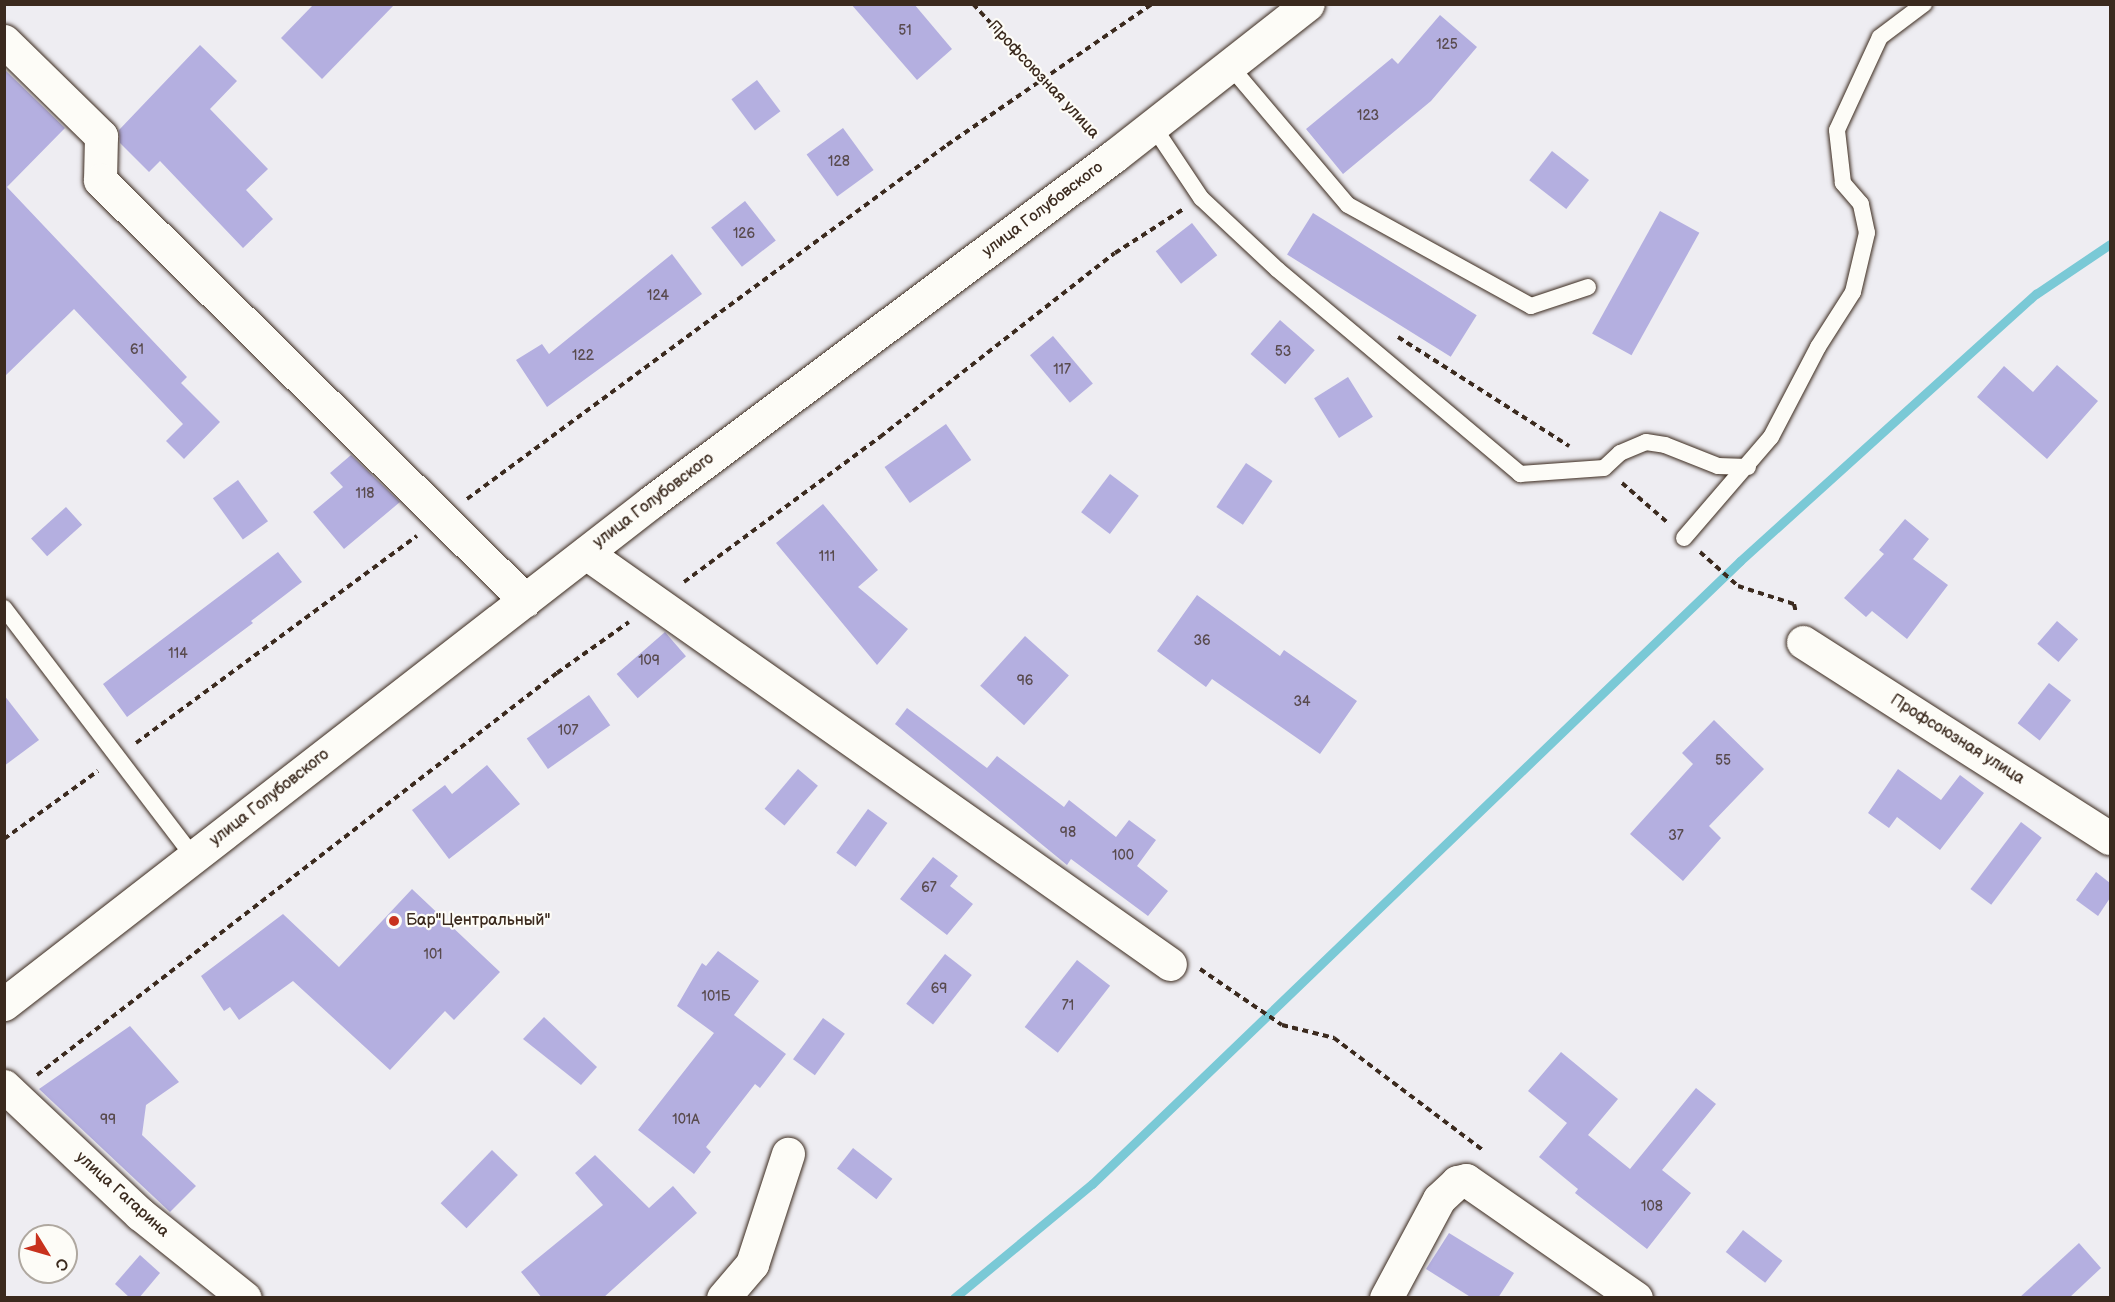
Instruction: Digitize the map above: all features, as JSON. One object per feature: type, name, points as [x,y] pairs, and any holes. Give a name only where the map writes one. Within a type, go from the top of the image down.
[{"type":"street","name":"улица Голубовского","points":[[4,1004],[586,553],[1114,156],[1308,4]]},
{"type":"street","points":[[4,41],[100,136],[100,180],[525,600]]},
{"type":"street","points":[[586,553],[1170,964]]},
{"type":"street","name":"Профсоюзная улица","points":[[1803,642],[2110,838]]},
{"type":"street","name":"улица Гагарина","points":[[9,1090],[140,1214],[245,1298]]},
{"type":"street","points":[[723,1298],[752,1264],[788,1154]]},
{"type":"street","points":[[1386,1298],[1439,1199],[1457,1182],[1466,1180],[1636,1298]]},
{"type":"lane","points":[[1684,538],[1748,466],[1770,437],[1818,348],[1853,292],[1867,233],[1861,204],[1843,183],[1837,130],[1880,37],[1924,4]]},
{"type":"lane","points":[[1230,66],[1348,205],[1531,306],[1588,287]]},
{"type":"lane","points":[[1153,126],[1201,198],[1278,270],[1520,474],[1604,468],[1620,453],[1646,442],[1665,445],[1718,466],[1748,466]]},
{"type":"lane","points":[[4,608],[116,758],[194,857]]},
{"type":"path","name":"Профсоюзная улица","points":[[972,4],[1114,156]]},
{"type":"path","points":[[4,839],[947,145],[1152,4]]},
{"type":"path","points":[[9,1090],[557,673],[908,416],[1115,253],[1201,198]]},
{"type":"path","points":[[1396,335],[1604,468],[1738,586],[1794,604],[1803,642]]},
{"type":"path","points":[[1262,1011],[1273,1018]]},
{"type":"building","points":[[314,4],[395,4],[322,79],[281,38]]},
{"type":"building","points":[[851,4],[914,4],[952,49],[917,80]]},
{"type":"building","points":[[1440,15],[1477,47],[1431,101],[1343,174],[1306,129],[1392,58],[1398,64]]},
{"type":"building","points":[[200,45],[237,81],[210,109],[268,169],[246,190],[273,219],[243,248],[160,161],[149,172],[120,143],[119,130]]},
{"type":"building","points":[[4,69],[65,128],[7,187],[187,377],[181,383],[220,422],[184,459],[166,441],[183,424],[74,309],[4,377]]},
{"type":"building","points":[[757,80],[780,111],[755,130],[731,99]]},
{"type":"building","points":[[843,128],[874,170],[837,197],[807,154]]},
{"type":"building","points":[[1552,151],[1589,180],[1566,209],[1529,180]]},
{"type":"building","points":[[745,201],[776,240],[742,267],[711,227]]},
{"type":"building","points":[[1660,211],[1699,233],[1631,355],[1592,333]]},
{"type":"building","points":[[1313,213],[1477,315],[1451,357],[1287,255]]},
{"type":"building","points":[[1192,223],[1217,255],[1181,284],[1156,251]]},
{"type":"building","points":[[672,254],[702,294],[547,407],[516,360],[542,344],[549,354]]},
{"type":"building","points":[[1280,320],[1315,350],[1285,384],[1250,354]]},
{"type":"building","points":[[1053,336],[1093,383],[1070,403],[1030,355]]},
{"type":"building","points":[[2057,365],[2098,401],[2047,459],[1977,397],[2004,366],[2033,392]]},
{"type":"building","points":[[1348,377],[1373,417],[1339,438],[1314,398]]},
{"type":"building","points":[[946,424],[971,460],[910,503],[885,467]]},
{"type":"building","points":[[351,455],[400,502],[344,549],[313,512],[343,487],[330,473]]},
{"type":"building","points":[[1246,463],[1273,481],[1243,525],[1216,507]]},
{"type":"building","points":[[1110,474],[1139,496],[1110,534],[1081,512]]},
{"type":"building","points":[[238,480],[268,521],[243,539],[213,498]]},
{"type":"building","points":[[823,504],[878,570],[858,587],[908,629],[877,665],[776,543]]},
{"type":"building","points":[[66,507],[82,525],[47,556],[31,538]]},
{"type":"building","points":[[1905,519],[1929,539],[1913,559],[1948,585],[1907,639],[1872,611],[1866,617],[1844,598],[1884,554],[1879,550]]},
{"type":"building","points":[[278,552],[302,582],[251,621],[253,623],[127,717],[103,684]]},
{"type":"building","points":[[1197,595],[1280,656],[1284,650],[1357,701],[1320,754],[1212,679],[1206,687],[1157,651]]},
{"type":"building","points":[[2057,621],[2078,639],[2058,662],[2037,644]]},
{"type":"building","points":[[665,632],[686,656],[638,698],[617,674]]},
{"type":"building","points":[[1025,636],[1069,675],[1024,725],[980,686]]},
{"type":"building","points":[[2049,683],[2071,700],[2040,740],[2018,723]]},
{"type":"building","points":[[4,695],[39,740],[4,766]]},
{"type":"building","points":[[589,695],[610,725],[548,769],[527,739]]},
{"type":"building","points":[[907,708],[987,768],[997,756],[1064,807],[1069,800],[1116,837],[1129,820],[1156,840],[1137,866],[1168,891],[1148,916],[1071,859],[1067,865],[895,724]]},
{"type":"building","points":[[1714,720],[1764,769],[1709,826],[1721,838],[1683,881],[1630,834],[1693,764],[1682,753]]},
{"type":"building","points":[[487,765],[520,804],[449,859],[412,810],[445,785],[452,794]]},
{"type":"building","points":[[798,769],[818,786],[784,826],[765,809]]},
{"type":"building","points":[[1898,769],[1941,800],[1960,775],[1984,793],[1940,850],[1897,817],[1889,828],[1868,813]]},
{"type":"building","points":[[868,809],[887,823],[856,867],[836,853]]},
{"type":"building","points":[[2021,822],[2042,838],[1991,905],[1970,889]]},
{"type":"building","points":[[933,857],[958,876],[950,886],[973,904],[947,935],[900,899]]},
{"type":"building","points":[[2096,872],[2110,883],[2110,898],[2098,916],[2076,900]]},
{"type":"building","points":[[412,889],[500,972],[454,1020],[445,1011],[390,1070],[293,981],[239,1020],[230,1007],[224,1011],[201,976],[283,914],[339,967]]},
{"type":"building","points":[[718,951],[759,981],[734,1015],[786,1054],[760,1088],[755,1084],[706,1147],[711,1152],[694,1174],[638,1130],[714,1033],[677,1006],[702,963],[706,966]]},
{"type":"building","points":[[945,954],[972,975],[933,1025],[906,1004]]},
{"type":"building","points":[[1077,960],[1110,986],[1058,1053],[1025,1027]]},
{"type":"building","points":[[544,1017],[597,1067],[581,1085],[523,1039]]},
{"type":"building","points":[[823,1018],[845,1034],[815,1075],[793,1059]]},
{"type":"building","points":[[130,1026],[179,1082],[146,1105],[142,1135],[196,1186],[170,1212],[39,1089]]},
{"type":"building","points":[[1561,1052],[1618,1099],[1588,1135],[1630,1169],[1696,1088],[1716,1104],[1662,1170],[1691,1193],[1647,1249],[1575,1193],[1578,1189],[1539,1157],[1567,1123],[1528,1091]]},
{"type":"building","points":[[853,1148],[892,1179],[876,1199],[837,1168]]},
{"type":"building","points":[[492,1150],[518,1175],[466,1228],[441,1203]]},
{"type":"building","points":[[595,1155],[649,1208],[673,1186],[697,1213],[603,1298],[542,1298],[521,1272],[603,1205],[575,1173]]},
{"type":"building","points":[[1743,1230],[1782,1261],[1765,1283],[1726,1252]]},
{"type":"building","points":[[1449,1233],[1514,1273],[1498,1298],[1472,1298],[1426,1269]]},
{"type":"building","points":[[2079,1243],[2101,1268],[2069,1298],[2019,1298]]},
{"type":"building","points":[[140,1255],[160,1273],[139,1298],[130,1298],[115,1284]]},
{"type":"waterway","points":[[954,1298],[1092,1184],[1740,561],[2036,294],[2110,244]]},
{"type":"place","name":"Бар\"Центральный\"","points":[[394,921]]}]
